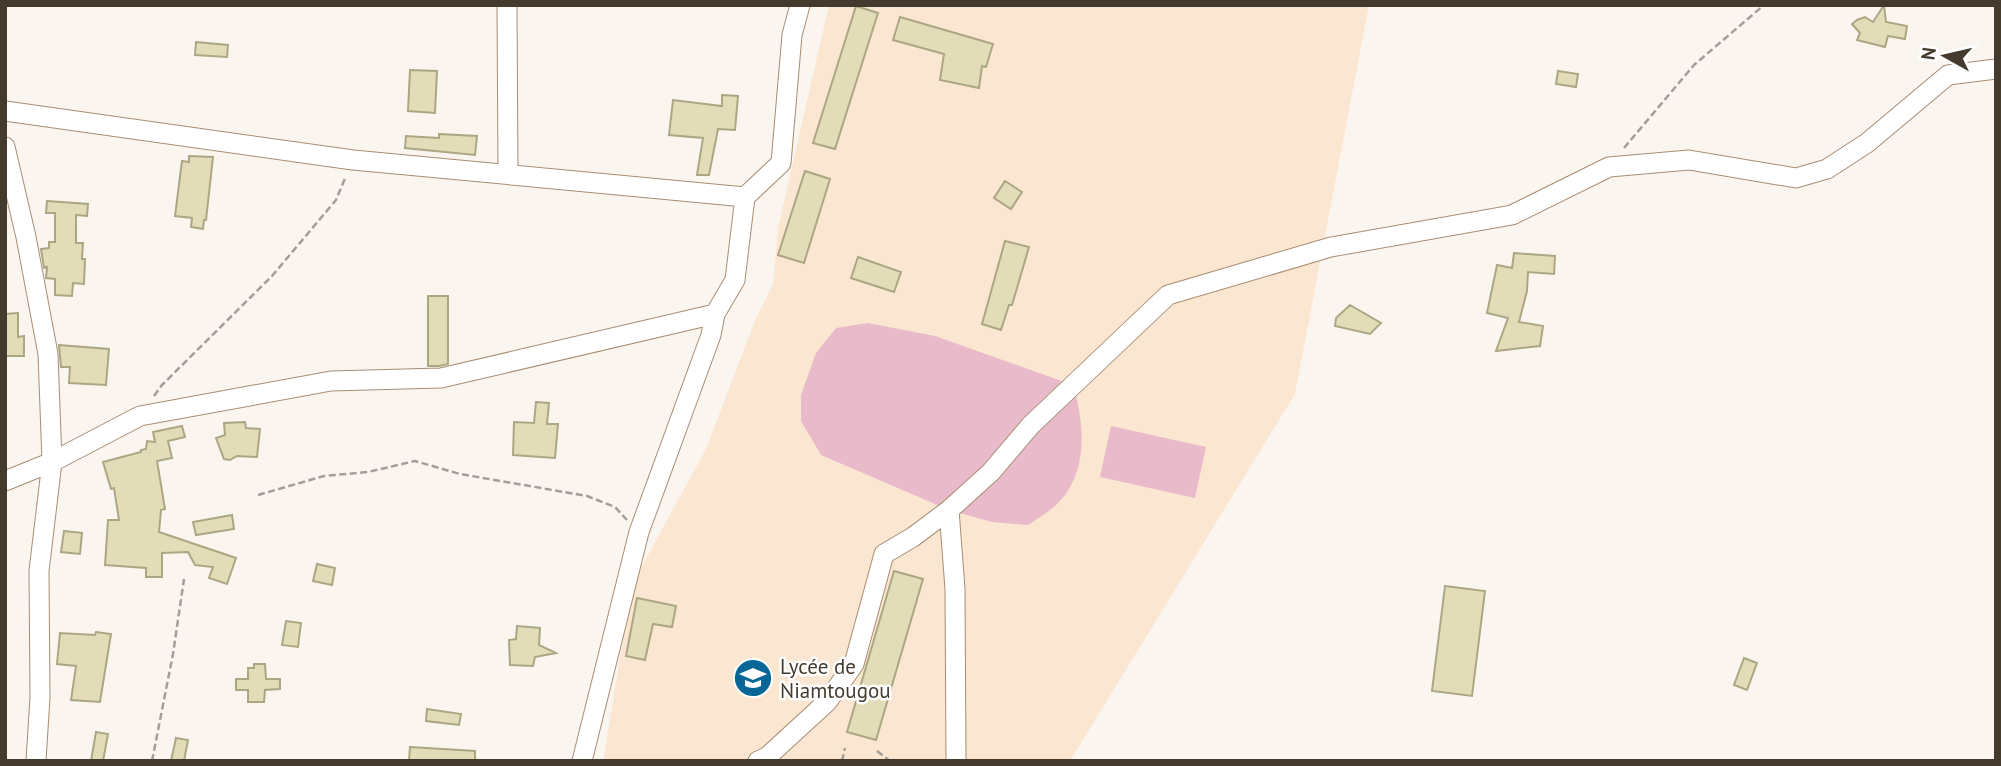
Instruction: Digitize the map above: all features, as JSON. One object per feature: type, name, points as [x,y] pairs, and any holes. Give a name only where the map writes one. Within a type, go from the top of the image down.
[{"type":"street","points":[[507,5],[508,174]]},
{"type":"street","points":[[582,761],[639,532],[711,335],[715,314],[735,280],[745,197],[780,163],[792,35],[800,5]]},
{"type":"street","points":[[758,761],[767,757],[827,702],[855,664],[884,554],[913,537],[949,510],[991,472],[1031,425],[1168,295],[1331,247],[1512,215],[1609,167],[1689,160],[1796,178],[1827,169],[1867,143],[1948,75],[1996,69]]},
{"type":"street","points":[[5,111],[353,159],[745,197]]},
{"type":"street","points":[[5,147],[26,237],[48,354],[52,462],[39,571],[40,697],[36,761]]},
{"type":"street","points":[[5,481],[52,462],[140,416],[331,381],[441,378],[715,314]]},
{"type":"street","points":[[949,510],[955,589],[956,761]]},
{"type":"path","points":[[1609,167],[1694,65],[1764,5]]},
{"type":"path","points":[[140,416],[162,385],[272,276],[336,200],[353,159]]},
{"type":"path","points":[[258,495],[324,476],[368,472],[415,461],[460,474],[587,496],[615,507],[639,532]]},
{"type":"path","points":[[152,761],[173,654],[184,579]]},
{"type":"path","points":[[842,761],[845,747]]},
{"type":"path","points":[[877,751],[890,761]]},
{"type":"shaded area","name":"Lycée de Niamtougou","points":[[829,5],[1369,5],[1295,394],[1070,761],[603,761],[630,597],[636,577],[706,449],[754,323],[773,284],[778,228]]},
{"type":"shaded area","points":[[868,323],[935,336],[1073,385],[1082,433],[1079,465],[1066,494],[1055,506],[1028,525],[992,522],[949,510],[821,455],[801,421],[801,395],[816,353],[836,328]]},
{"type":"shaded area","points":[[1111,426],[1206,447],[1195,498],[1100,477]]},
{"type":"building","points":[[1884,5],[1886,22],[1907,26],[1905,39],[1888,36],[1885,47],[1857,40],[1860,33],[1852,24],[1865,17],[1873,22]]},
{"type":"building","points":[[856,6],[878,13],[835,149],[813,143]]},
{"type":"building","points":[[900,17],[993,44],[986,67],[982,66],[979,88],[940,80],[944,54],[893,40]]},
{"type":"building","points":[[196,42],[228,45],[227,57],[195,55]]},
{"type":"building","points":[[410,70],[437,71],[435,113],[408,111]]},
{"type":"building","points":[[1558,71],[1578,74],[1576,87],[1556,84]]},
{"type":"building","points":[[722,95],[738,96],[735,130],[718,129],[709,175],[697,175],[703,138],[669,135],[673,100],[722,106]]},
{"type":"building","points":[[439,134],[477,136],[475,155],[405,148],[406,136],[439,138]]},
{"type":"building","points":[[189,156],[213,157],[203,229],[191,227],[192,218],[175,216],[182,161],[189,162]]},
{"type":"building","points":[[805,171],[830,179],[804,263],[778,255]]},
{"type":"building","points":[[1005,181],[1022,192],[1011,209],[994,198]]},
{"type":"building","points":[[47,201],[88,204],[87,216],[76,215],[76,243],[83,243],[82,259],[85,259],[84,284],[73,283],[72,296],[55,295],[55,279],[46,278],[47,267],[44,268],[41,249],[49,248],[49,242],[55,242],[55,213],[46,213]]},
{"type":"building","points":[[1005,241],[1029,247],[1012,305],[1009,305],[1001,330],[982,324]]},
{"type":"building","points":[[1514,253],[1555,256],[1554,274],[1528,272],[1527,291],[1519,322],[1543,326],[1540,346],[1496,351],[1508,318],[1487,313],[1497,265],[1512,268]]},
{"type":"building","points":[[858,257],[901,272],[894,292],[851,278]]},
{"type":"building","points":[[428,296],[448,296],[448,364],[428,366]]},
{"type":"building","points":[[1350,305],[1381,323],[1370,334],[1335,326],[1336,318]]},
{"type":"building","points":[[18,313],[18,337],[24,336],[24,356],[5,356],[5,314]]},
{"type":"building","points":[[59,345],[109,349],[106,385],[69,383],[70,367],[61,367]]},
{"type":"building","points":[[536,402],[549,403],[547,424],[558,424],[555,458],[513,455],[514,422],[534,423]]},
{"type":"building","points":[[245,422],[246,428],[260,429],[257,457],[237,456],[230,460],[224,459],[216,438],[225,435],[224,423]]},
{"type":"building","points":[[182,426],[185,437],[168,441],[172,458],[157,461],[165,509],[161,510],[159,532],[236,558],[227,584],[209,578],[213,567],[195,565],[188,552],[162,553],[162,577],[146,577],[146,568],[105,565],[108,520],[119,520],[114,488],[111,489],[103,462],[141,452],[146,449],[147,441],[155,442],[153,432]]},
{"type":"building","points":[[232,515],[234,529],[196,535],[193,522]]},
{"type":"building","points":[[64,531],[82,533],[80,554],[61,552]]},
{"type":"building","points":[[317,564],[335,568],[332,585],[313,581]]},
{"type":"building","points":[[894,571],[923,579],[876,740],[847,732]]},
{"type":"building","points":[[1445,586],[1485,591],[1472,696],[1432,691]]},
{"type":"building","points":[[637,598],[676,606],[672,627],[653,624],[645,660],[626,656]]},
{"type":"building","points":[[286,621],[301,623],[298,647],[282,645]]},
{"type":"building","points":[[517,626],[540,628],[539,645],[556,653],[535,657],[533,666],[510,665],[509,640],[516,639]]},
{"type":"building","points":[[96,632],[111,634],[100,702],[71,700],[76,666],[57,664],[60,633],[95,635]]},
{"type":"building","points":[[1744,658],[1757,663],[1747,690],[1734,685]]},
{"type":"building","points":[[254,664],[265,664],[266,679],[280,679],[280,689],[265,690],[264,702],[248,702],[248,690],[236,690],[236,679],[248,679],[248,668],[254,668]]},
{"type":"building","points":[[427,709],[461,714],[459,725],[426,721]]},
{"type":"building","points":[[96,732],[108,734],[103,761],[91,761]]},
{"type":"building","points":[[176,738],[188,740],[184,761],[171,761]]},
{"type":"building","points":[[410,747],[475,751],[475,761],[409,761]]},
{"type":"place","name":"Lycée de Niamtougou","points":[[753,678]]}]
